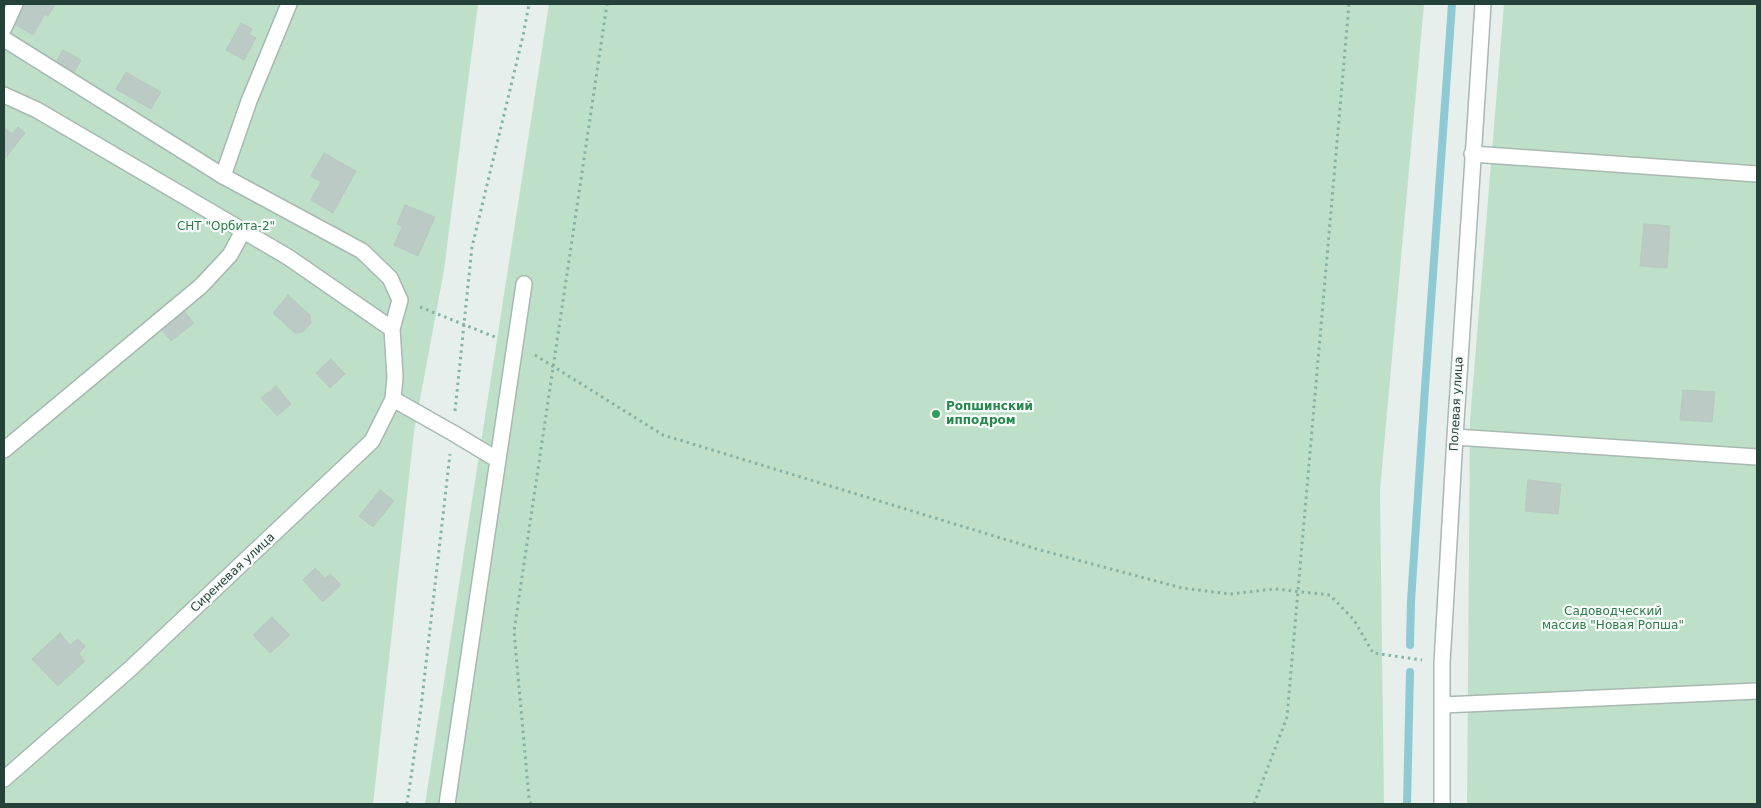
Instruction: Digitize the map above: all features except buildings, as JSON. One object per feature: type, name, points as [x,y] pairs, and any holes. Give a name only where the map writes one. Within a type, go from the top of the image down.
[{"type":"street","points":[[4,28],[14,4]]},
{"type":"street","points":[[223,176],[249,101],[289,4]]},
{"type":"street","name":"Полевая улица","points":[[1442,804],[1442,663],[1472,154],[1483,4]]},
{"type":"street","points":[[4,39],[223,176],[362,251],[390,278],[400,300]]},
{"type":"street","points":[[4,95],[37,110],[288,257],[392,329]]},
{"type":"street","points":[[1472,154],[1757,174]]},
{"type":"street","points":[[4,450],[201,286],[230,255],[243,231]]},
{"type":"street","points":[[447,804],[524,284]]},
{"type":"street","name":"Сиреневая улица","points":[[4,779],[130,670],[372,441],[393,400],[395,377],[392,329],[400,300]]},
{"type":"street","points":[[393,400],[498,460]]},
{"type":"street","points":[[1455,436],[1757,457]]},
{"type":"street","points":[[1443,705],[1757,691]]},
{"type":"path","points":[[407,804],[420,716],[453,433],[472,247],[529,4]]},
{"type":"path","points":[[531,804],[528,798],[514,631],[607,4]]},
{"type":"path","points":[[1254,804],[1287,717],[1349,4]]},
{"type":"path","points":[[400,300],[464,324],[536,355],[663,435],[1040,550],[1182,588],[1230,594],[1275,589],[1330,595],[1354,620],[1373,653],[1442,663]]},
{"type":"green space","name":"СНТ \"Орбита-2\"","points":[[4,4],[478,4],[444,270],[414,432],[373,804],[4,804]]},
{"type":"green space","name":"Ропшинский ипподром","points":[[549,4],[1424,4],[1380,490],[1384,804],[425,804]]},
{"type":"green space","name":"Садоводческий массив \"Новая Ропша\"","points":[[1504,4],[1757,4],[1757,804],[1467,804],[1470,420]]},
{"type":"waterway","points":[[1410,645],[1411,601],[1452,4]]},
{"type":"waterway","points":[[1407,804],[1410,672]]},
{"type":"place","name":"Ропшинский ипподром","points":[[936,414]]}]
